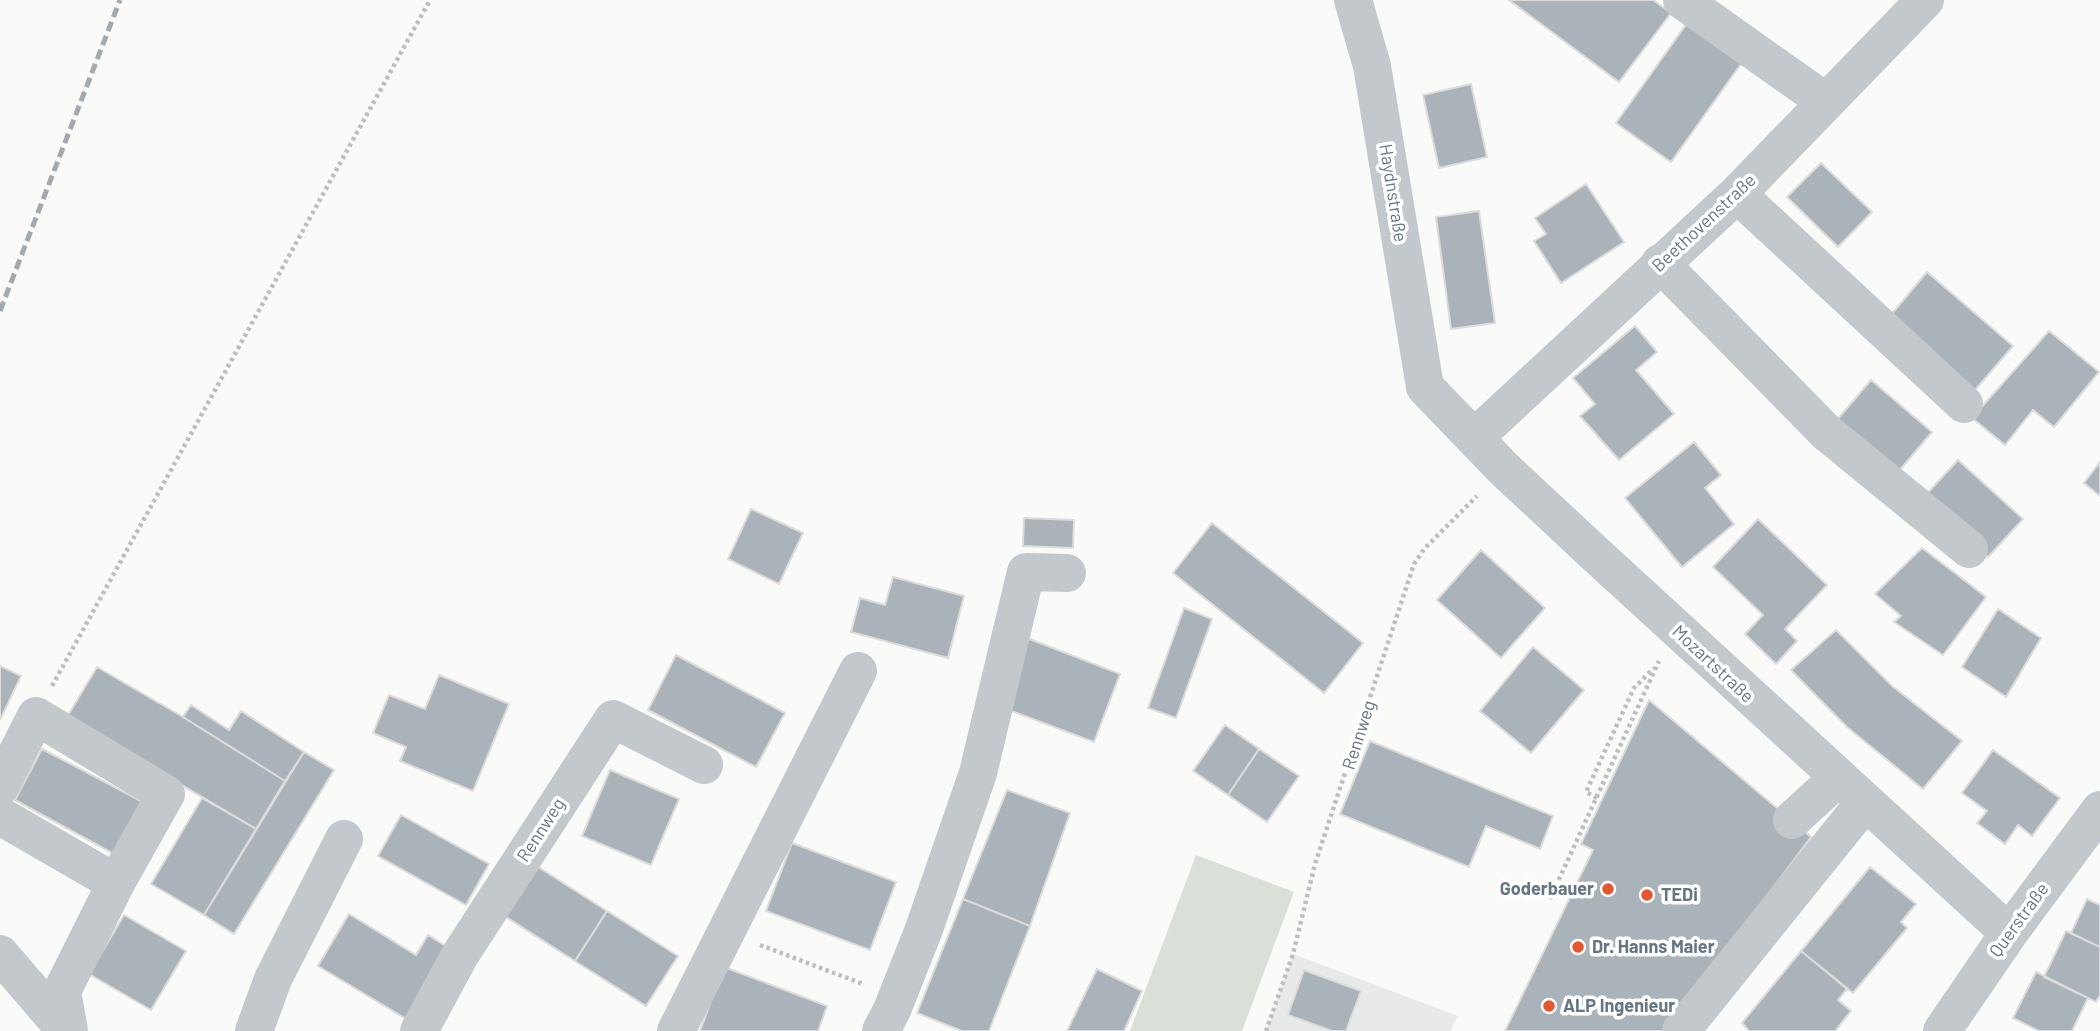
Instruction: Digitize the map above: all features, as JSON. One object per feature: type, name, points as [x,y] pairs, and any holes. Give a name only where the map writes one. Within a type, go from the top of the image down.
[{"type":"street","name":"Haydnstraße","points":[[1353,0],[1372,66],[1425,387]]},
{"type":"street","points":[[1682,0],[1826,102]]},
{"type":"street","name":"Beethovenstraße","points":[[1474,438],[1737,194],[1925,0]]},
{"type":"street","points":[[1737,194],[1964,404]]},
{"type":"street","points":[[1660,263],[1826,432],[1969,549]]},
{"type":"street","name":"Mozartstraße","points":[[1425,387],[1504,469],[1674,628],[2009,933]]},
{"type":"street","points":[[881,1031],[924,929],[978,773],[1026,572],[1067,573]]},
{"type":"street","points":[[676,1031],[858,671]]},
{"type":"street","points":[[0,787],[36,716],[166,794],[116,883],[62,991],[67,1031]]},
{"type":"street","name":"Rennweg","points":[[419,1031],[460,955],[613,719],[704,765]]},
{"type":"street","points":[[1792,820],[1851,790]]},
{"type":"street","points":[[1681,1031],[1851,790]]},
{"type":"street","name":"Querstraße","points":[[1942,1031],[2009,933],[2100,810]]},
{"type":"street","points":[[0,816],[116,883]]},
{"type":"street","points":[[254,1031],[273,979],[344,839]]},
{"type":"street","points":[[0,954],[67,1031]]},
{"type":"path","points":[[36,716],[430,0]]},
{"type":"path","name":"Rennweg","points":[[1266,1031],[1293,954],[1315,864],[1414,564],[1425,548],[1504,469]]},
{"type":"path","points":[[1550,899],[1674,628]]},
{"type":"path","points":[[1597,798],[1586,792],[1634,688],[1657,665]]},
{"type":"path","points":[[726,932],[871,987]]},
{"type":"shaded area","points":[[1196,855],[1294,892],[1242,1031],[1130,1031]]},
{"type":"shaded area","points":[[1293,954],[1458,1016],[1450,1031],[1266,1031]]},
{"type":"building","points":[[1509,0],[1653,0],[1671,13],[1619,82]]},
{"type":"building","points":[[1688,22],[1743,61],[1671,162],[1616,123]]},
{"type":"building","points":[[1471,84],[1487,157],[1439,168],[1423,95]]},
{"type":"building","points":[[1821,163],[1872,212],[1838,247],[1787,197]]},
{"type":"building","points":[[1586,184],[1624,242],[1561,283],[1534,241],[1546,234],[1535,218]]},
{"type":"building","points":[[1479,211],[1495,323],[1451,329],[1436,217]]},
{"type":"building","points":[[1927,272],[2013,346],[1975,390],[1890,316]]},
{"type":"building","points":[[1635,326],[1657,352],[1636,370],[1674,414],[1619,460],[1580,416],[1595,404],[1573,378]]},
{"type":"building","points":[[2049,331],[2099,372],[2054,427],[2033,410],[2005,445],[1972,418]]},
{"type":"building","points":[[1871,380],[1932,432],[1898,472],[1837,420]]},
{"type":"building","points":[[1694,442],[1721,475],[1705,488],[1734,524],[1682,567],[1625,498]]},
{"type":"building","points":[[1958,460],[2023,519],[1988,557],[1923,498]]},
{"type":"building","points":[[2100,462],[2100,496],[2084,483]]},
{"type":"building","points":[[751,509],[803,533],[779,584],[728,559]]},
{"type":"building","points":[[1024,518],[1074,520],[1073,548],[1023,546]]},
{"type":"building","points":[[1758,519],[1827,585],[1785,629],[1797,641],[1776,664],[1745,634],[1763,615],[1713,567]]},
{"type":"building","points":[[1212,523],[1363,643],[1324,693],[1173,573]]},
{"type":"building","points":[[1922,548],[1986,597],[1943,655],[1894,622],[1901,616],[1875,594]]},
{"type":"building","points":[[1481,550],[1545,608],[1501,658],[1437,600]]},
{"type":"building","points":[[893,577],[964,596],[948,658],[851,632],[860,598],[885,605]]},
{"type":"building","points":[[1184,608],[1212,619],[1176,718],[1148,708]]},
{"type":"building","points":[[1998,609],[2041,638],[2006,697],[1962,667]]},
{"type":"building","points":[[1836,630],[1892,686],[1962,741],[1923,789],[1847,727],[1791,670]]},
{"type":"building","points":[[1027,638],[1120,674],[1094,742],[1001,707]]},
{"type":"building","points":[[1533,647],[1584,690],[1531,753],[1480,711]]},
{"type":"building","points":[[676,655],[785,713],[756,767],[648,710]]},
{"type":"building","points":[[0,666],[21,676],[0,720]]},
{"type":"building","points":[[97,667],[285,781],[256,829],[67,717]]},
{"type":"building","points":[[439,675],[509,704],[473,791],[400,761],[406,747],[373,733],[389,695],[425,709]]},
{"type":"building","points":[[1649,700],[1811,837],[1666,1031],[1505,1031],[1593,850],[1581,844]]},
{"type":"building","points":[[191,705],[229,730],[241,711],[304,752],[285,781],[183,717]]},
{"type":"building","points":[[1225,725],[1259,749],[1228,795],[1193,771]]},
{"type":"building","points":[[1370,741],[1553,816],[1540,849],[1486,826],[1469,867],[1340,814]]},
{"type":"building","points":[[42,749],[143,802],[114,854],[15,800]]},
{"type":"building","points":[[1259,749],[1299,776],[1267,822],[1228,795]]},
{"type":"building","points":[[1993,750],[2060,798],[2032,836],[2018,825],[2005,844],[1977,823],[1987,811],[1962,793]]},
{"type":"building","points":[[304,752],[334,770],[234,934],[204,915]]},
{"type":"building","points":[[610,770],[679,799],[651,865],[582,836]]},
{"type":"building","points":[[1007,790],[1070,813],[1030,926],[963,899]]},
{"type":"building","points":[[202,798],[256,829],[204,915],[151,884]]},
{"type":"building","points":[[401,815],[489,864],[466,905],[378,856]]},
{"type":"building","points":[[792,843],[896,882],[870,950],[766,911]]},
{"type":"building","points":[[535,865],[607,911],[575,961],[503,915]]},
{"type":"building","points":[[1870,867],[1916,904],[1901,922],[1907,928],[1853,993],[1801,951]]},
{"type":"building","points":[[963,899],[1030,926],[989,1031],[962,1031],[917,1013]]},
{"type":"building","points":[[2087,899],[2100,905],[2100,947],[2071,933]]},
{"type":"building","points":[[607,911],[678,956],[646,1006],[575,961]]},
{"type":"building","points":[[349,914],[416,955],[428,935],[460,955],[418,1026],[318,966]]},
{"type":"building","points":[[124,915],[186,951],[151,1010],[89,974]]},
{"type":"building","points":[[2066,931],[2100,947],[2100,995],[2096,1002],[2044,977]]},
{"type":"building","points":[[1801,951],[1847,989],[1838,1000],[1851,1011],[1835,1031],[1749,1031],[1742,1023]]},
{"type":"building","points":[[724,967],[827,1006],[818,1031],[700,1031]]},
{"type":"building","points":[[1097,969],[1142,991],[1124,1031],[1067,1031]]},
{"type":"building","points":[[1304,970],[1361,991],[1346,1031],[1332,1031],[1288,1015]]},
{"type":"building","points":[[2036,972],[2088,998],[2072,1031],[2039,1031],[2013,1018]]},
{"type":"railway","points":[[0,311],[120,0]]},
{"type":"place","name":"Goderbauer","points":[[1608,889]]},
{"type":"place","name":"TEDi","points":[[1647,895]]},
{"type":"place","name":"Dr. Hanns Maier","points":[[1578,947]]},
{"type":"place","name":"ALP Ingenieur","points":[[1549,1006]]}]
